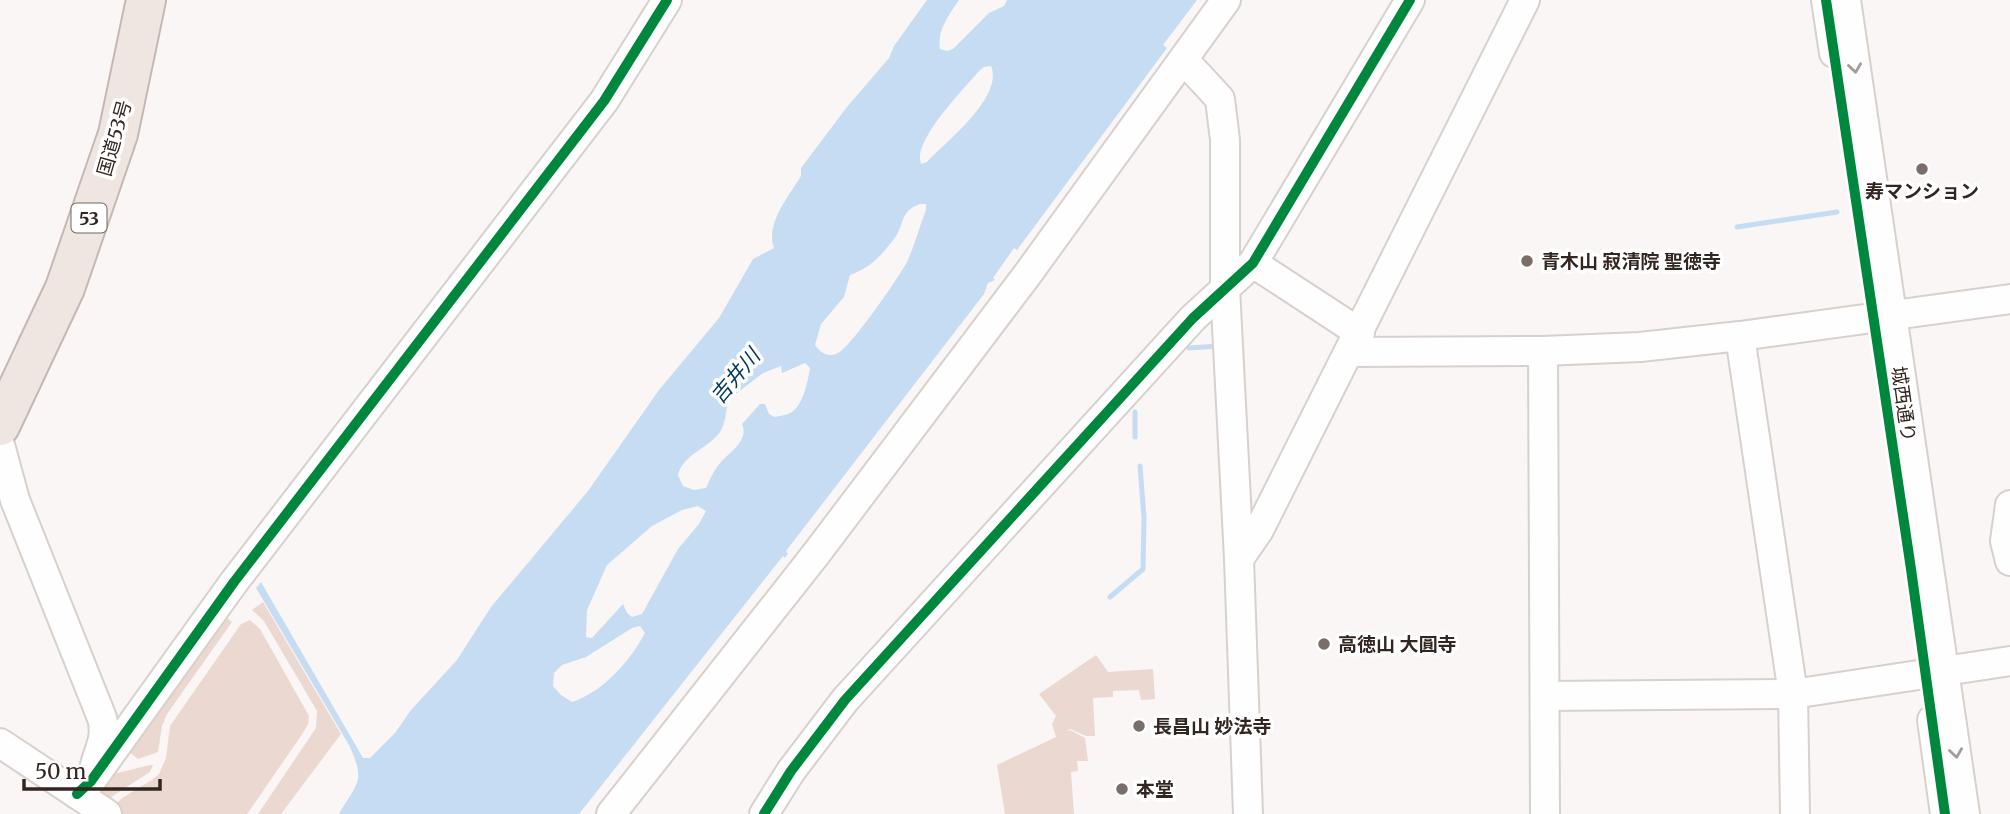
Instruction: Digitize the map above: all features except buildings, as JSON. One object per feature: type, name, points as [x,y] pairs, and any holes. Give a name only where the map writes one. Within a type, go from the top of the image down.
[{"type":"highway","name":"国道53号","points":[[0,426],[65,288],[113,147],[146,0]]},
{"type":"street","points":[[84,788],[234,582],[604,101],[667,0]]},
{"type":"street","points":[[611,814],[816,554],[1027,275],[1226,0]]},
{"type":"street","points":[[764,814],[791,771],[845,700],[1193,318],[1253,263],[1410,0]]},
{"type":"street","points":[[1239,559],[1259,530],[1525,0]]},
{"type":"street","name":"城西通り","points":[[1826,0],[1883,316]]},
{"type":"street","name":"城西通り","points":[[1846,0],[1883,316],[1935,671],[1965,814]]},
{"type":"street","points":[[1184,60],[1220,99],[1225,140],[1225,288],[1239,559],[1248,814]]},
{"type":"street","points":[[1253,263],[1355,342],[1543,351],[1640,347],[1740,336],[2010,299]]},
{"type":"street","points":[[1740,336],[1793,694],[1795,814]]},
{"type":"street","points":[[1543,351],[1545,814]]},
{"type":"street","points":[[0,445],[15,500],[105,730],[104,740],[84,788]]},
{"type":"street","points":[[2010,505],[2005,541],[2010,561]]},
{"type":"street","points":[[1545,696],[1793,694],[2010,661]]},
{"type":"street","name":"城西通り","points":[[1935,671],[1945,814]]},
{"type":"street","points":[[0,743],[84,788],[107,814]]},
{"type":"shaded area","points":[[263,602],[341,734],[281,814],[258,814],[316,728],[317,711],[264,621],[252,610]]},
{"type":"shaded area","points":[[220,612],[232,622],[167,714],[158,752],[138,759],[123,747]]},
{"type":"shaded area","points":[[250,620],[260,629],[309,716],[301,736],[247,814],[124,814],[113,807],[159,774],[166,758],[170,726],[241,624]]},
{"type":"shaded area","points":[[1096,655],[1108,672],[1153,669],[1155,699],[1141,700],[1139,690],[1113,691],[1113,697],[1093,698],[1095,736],[1086,736],[1070,729],[1064,732],[1070,730],[1085,738],[1088,761],[1077,761],[1078,771],[1071,772],[1074,814],[1005,814],[997,765],[1056,737],[1052,724],[1056,716],[1039,694]]},
{"type":"shaded area","points":[[153,765],[150,772],[107,802],[93,786],[105,776]]},
{"type":"water","name":"吉井川","points":[[927,0],[959,0],[940,35],[940,49],[947,51],[953,49],[989,13],[1004,6],[1007,0],[1197,0],[1163,45],[1167,48],[1017,250],[1014,248],[993,278],[995,280],[988,283],[984,294],[786,551],[788,554],[785,558],[783,556],[579,814],[339,814],[358,781],[354,757],[256,588],[261,582],[363,758],[370,758],[457,660],[491,607],[588,491],[659,390],[719,318],[753,259],[774,248],[772,239],[775,220],[801,176],[801,168],[847,107],[889,58],[894,46]],"holes":[[[991,66],[993,78],[981,105],[959,131],[927,162],[921,164],[920,154],[931,129],[984,67]],[[926,204],[910,256],[902,270],[844,348],[834,354],[822,352],[815,345],[821,324],[844,297],[850,275],[864,269],[879,256],[894,239],[905,214],[913,207]],[[805,363],[810,368],[796,409],[774,417],[769,414],[765,404],[760,404],[742,424],[744,430],[741,440],[719,465],[706,488],[694,490],[683,486],[678,475],[681,468],[685,461],[720,432],[725,421],[728,400],[763,373],[781,366],[782,373]],[[698,506],[706,511],[678,549],[642,614],[632,617],[623,604],[592,638],[586,637],[587,610],[607,565],[652,526],[682,510]],[[640,626],[645,633],[632,654],[605,683],[572,702],[553,686],[554,673],[562,665],[586,657],[632,628]]]},
{"type":"waterway","points":[[1737,227],[1837,212]]},
{"type":"waterway","points":[[1189,348],[1219,346]]},
{"type":"waterway","points":[[1135,412],[1135,437]]},
{"type":"waterway","points":[[1110,597],[1143,569],[1144,517],[1140,466]]},
{"type":"cycle path","points":[[77,794],[91,781],[234,582],[604,101],[667,0]]},
{"type":"cycle path","points":[[764,814],[791,771],[845,700],[1193,318],[1253,263],[1410,0]]},
{"type":"cycle path","points":[[1826,0],[1945,814]]},
{"type":"place","name":"寿マンション","points":[[1922,169]]},
{"type":"place","name":"青木山 寂清院 聖徳寺","points":[[1527,261]]},
{"type":"place","name":"高徳山 大圓寺","points":[[1324,644]]},
{"type":"place","name":"長昌山 妙法寺","points":[[1139,726]]},
{"type":"place","name":"本堂","points":[[1122,789]]}]
